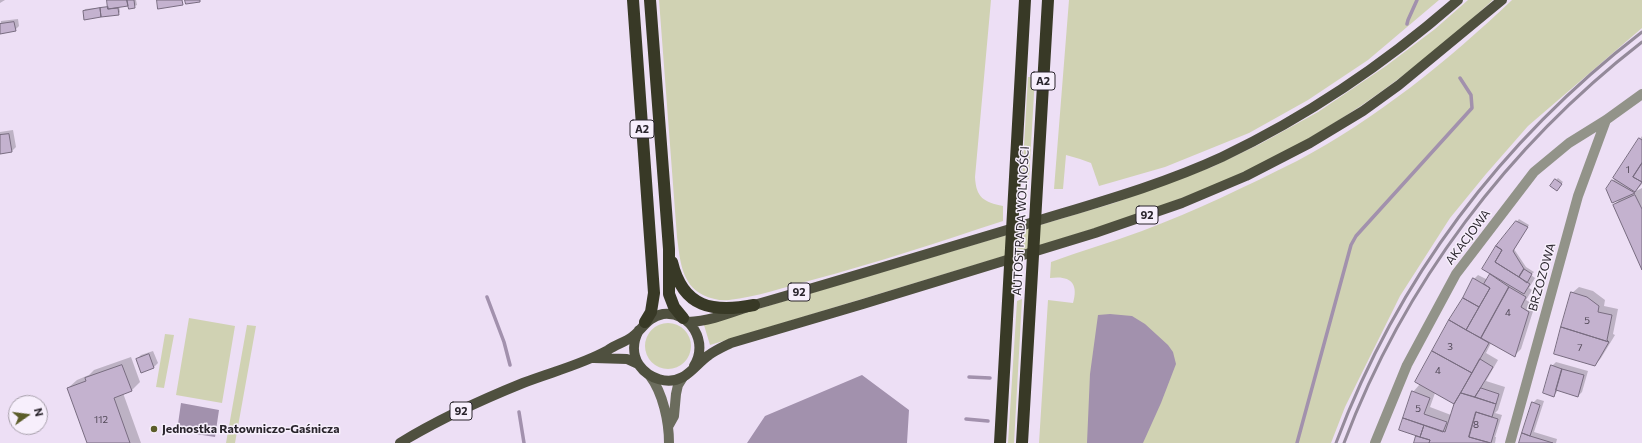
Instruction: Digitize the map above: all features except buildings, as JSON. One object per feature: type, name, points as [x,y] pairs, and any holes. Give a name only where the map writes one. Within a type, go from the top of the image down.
[{"type":"highway","name":"A2","points":[[633,0],[654,293],[651,312],[642,326]]},
{"type":"highway","name":"A2","points":[[650,0],[669,249],[669,294],[674,308],[685,320]]},
{"type":"highway","name":"AUTOSTRADA WOLNOŚCI","points":[[1000,443],[1025,0]]},
{"type":"highway","name":"AUTOSTRADA WOLNOŚCI","points":[[1022,443],[1048,0]]},
{"type":"highway","name":"A2","points":[[669,249],[674,269],[680,283],[687,293],[695,300],[720,309],[731,309],[754,305]]},
{"type":"main road","name":"92","points":[[400,443],[453,414],[499,393],[594,358],[628,339],[654,317],[663,314],[673,315],[685,320],[701,321],[715,318],[754,305],[1101,202],[1160,181],[1220,157],[1300,116],[1347,86],[1391,56],[1458,0]]},
{"type":"main road","name":"92","points":[[683,377],[714,351],[731,344],[1095,233],[1182,203],[1246,176],[1310,143],[1363,111],[1399,85],[1502,0]]},
{"type":"main road","name":"92","points":[[685,320],[695,330],[700,340],[698,360],[692,369]]},
{"type":"main road","points":[[638,364],[635,358],[634,343],[642,326]]},
{"type":"main road","name":"92","points":[[594,358],[627,359],[638,364],[650,376]]},
{"type":"main road","points":[[650,376],[661,380],[672,380],[683,377]]},
{"type":"street","name":"AKACJOWA","points":[[1375,443],[1408,365],[1456,274],[1534,172],[1569,143],[1606,120],[1642,94]]},
{"type":"street","name":"BRZOZOWA","points":[[1510,443],[1578,196],[1606,120]]},
{"type":"street","points":[[650,376],[657,385],[669,425],[669,443]]},
{"type":"street","points":[[669,425],[674,416],[678,385],[683,377]]},
{"type":"green space","points":[[659,0],[991,0],[975,177],[977,190],[982,198],[991,203],[1003,206],[1003,221],[884,259],[760,294],[739,299],[726,300],[709,298],[703,295],[690,284],[686,278],[679,254]]},
{"type":"green space","points":[[1069,0],[1439,0],[1368,60],[1308,100],[1249,133],[1165,167],[1099,186],[1091,163],[1066,155],[1063,189],[1054,189]]},
{"type":"green space","points":[[1468,0],[1493,0],[1429,55],[1361,106],[1313,136],[1238,174],[1161,206],[1081,233],[710,345],[704,325],[1114,203],[1212,167],[1260,144],[1318,112],[1386,66],[1435,29]]},
{"type":"green space","points":[[1512,0],[1642,0],[1642,28],[1528,126],[1450,218],[1400,296],[1345,407],[1331,443],[1039,443],[1048,300],[1073,303],[1075,296],[1074,286],[1068,279],[1057,277],[1050,278],[1051,262],[1142,231],[1182,215],[1259,180],[1326,145],[1383,108],[1410,88],[1463,45]]},
{"type":"green space","points":[[1028,77],[1035,77],[1029,179],[1022,180]]},
{"type":"green space","points":[[1022,299],[1014,443],[1008,443],[1017,301]]},
{"type":"green space","points":[[189,318],[235,326],[222,403],[176,395]]},
{"type":"green space","points":[[668,323],[681,327],[687,333],[691,346],[687,359],[681,365],[668,369],[655,365],[649,359],[645,346],[649,333],[655,327]]},
{"type":"green space","points":[[247,325],[256,326],[235,443],[226,443]]},
{"type":"green space","points":[[165,334],[174,335],[164,388],[156,387]]},
{"type":"shaded area","points":[[1110,314],[1132,316],[1145,324],[1168,345],[1173,352],[1176,364],[1143,443],[1087,443],[1090,374],[1098,315]]},
{"type":"shaded area","points":[[862,375],[909,410],[907,443],[747,443],[765,416]]},
{"type":"shaded area","points":[[181,403],[219,410],[215,437],[177,431]]},
{"type":"waterway","points":[[1407,24],[1417,0]]},
{"type":"waterway","points":[[1297,443],[1351,245],[1356,236],[1472,108],[1471,95],[1460,78]]},
{"type":"waterway","points":[[487,297],[504,342],[510,365]]},
{"type":"waterway","points":[[969,377],[990,378]]},
{"type":"waterway","points":[[519,412],[524,443]]},
{"type":"waterway","points":[[966,419],[988,421]]},
{"type":"railway","points":[[1336,443],[1361,382],[1390,324],[1423,269],[1460,216],[1500,166],[1544,119],[1591,74],[1642,32]]},
{"type":"railway","points":[[1344,443],[1369,384],[1397,328],[1429,274],[1465,222],[1505,173],[1547,126],[1593,83],[1642,42]]},
{"type":"place","name":"Jednostka Ratowniczo-Gaśnicza","points":[[154,429]]}]
